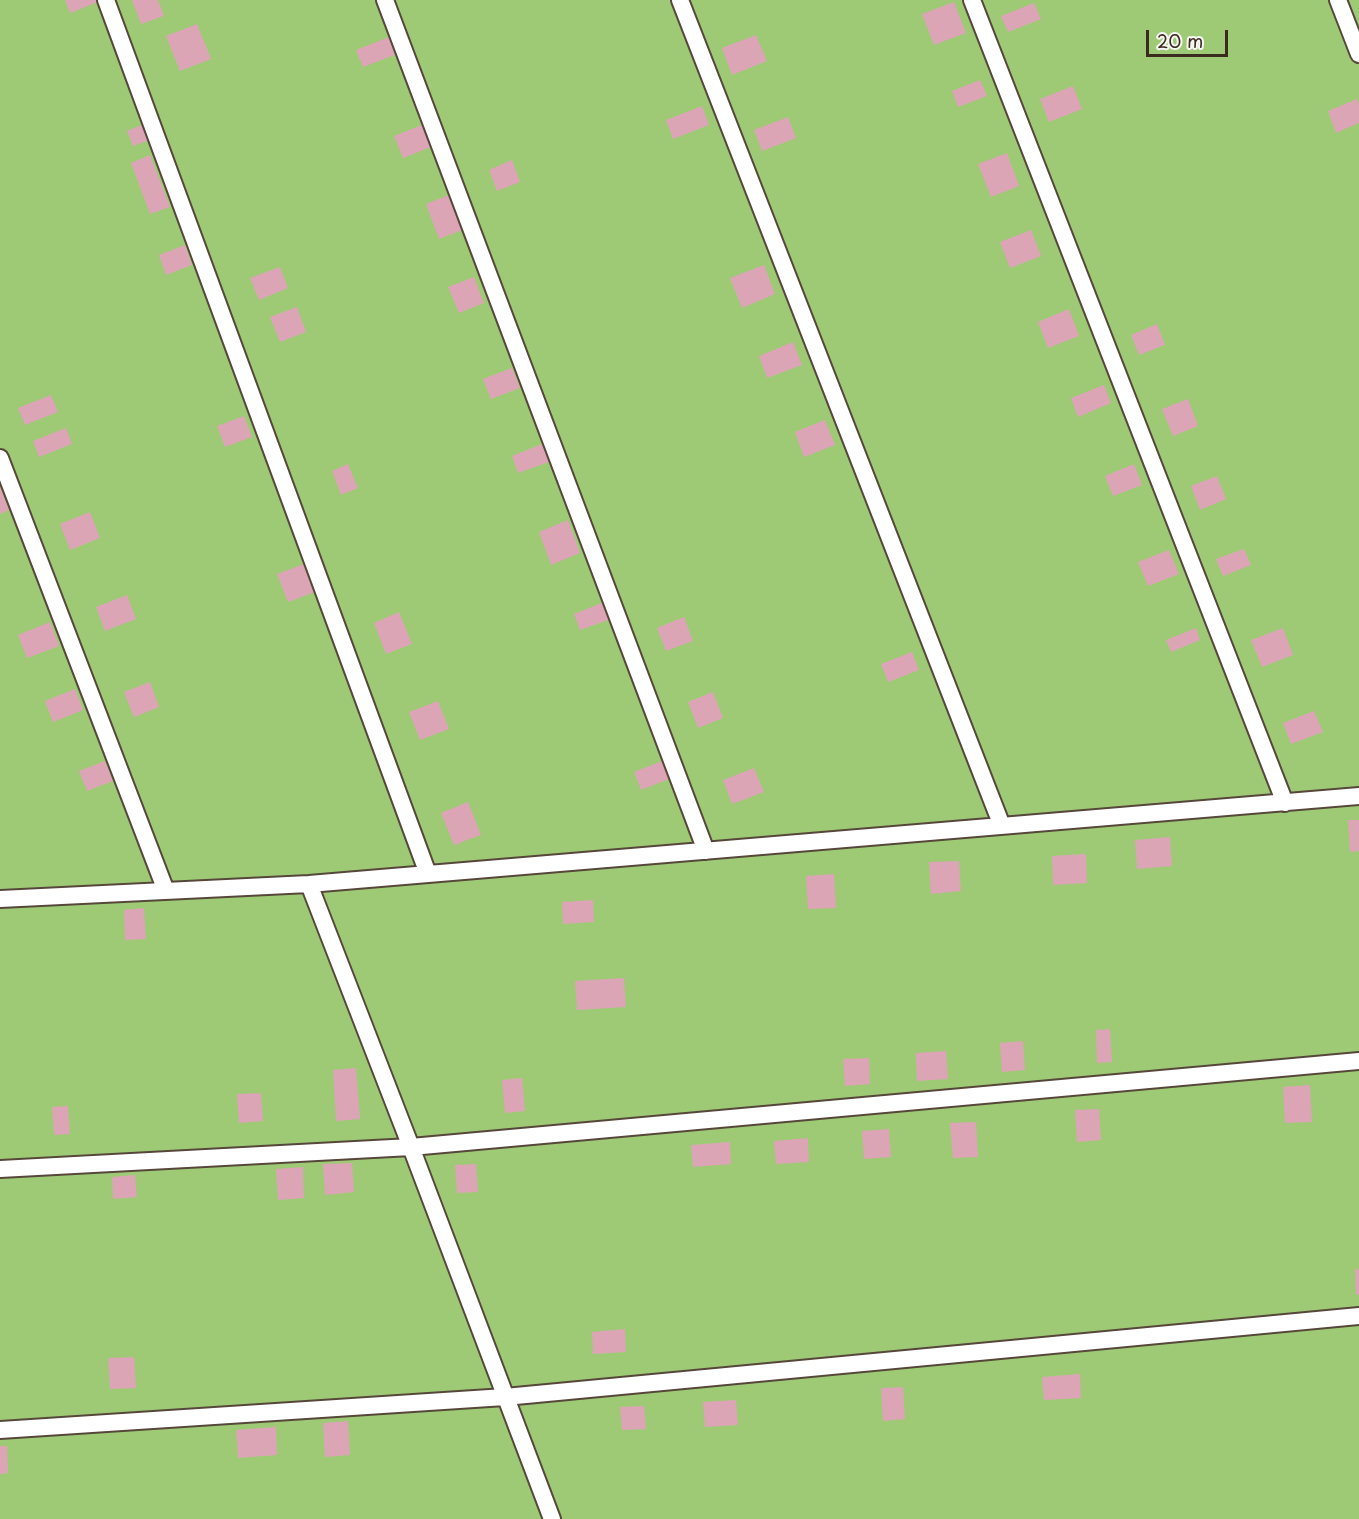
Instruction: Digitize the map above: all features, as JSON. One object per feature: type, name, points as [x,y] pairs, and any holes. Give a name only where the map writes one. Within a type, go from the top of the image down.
[{"type":"lane","points":[[106,0],[428,874]]},
{"type":"lane","points":[[385,0],[706,851]]},
{"type":"lane","points":[[680,0],[1002,826]]},
{"type":"lane","points":[[972,0],[1285,802]]},
{"type":"lane","points":[[1338,0],[1359,54]]},
{"type":"lane","points":[[0,458],[166,891]]},
{"type":"lane","points":[[0,899],[309,884],[1359,796]]},
{"type":"lane","points":[[309,884],[552,1519]]},
{"type":"lane","points":[[0,1169],[411,1147],[1359,1061]]},
{"type":"lane","points":[[0,1430],[505,1396],[1359,1316]]},
{"type":"green space","points":[[0,0],[1359,0],[1359,1519],[0,1519]]},
{"type":"building","points":[[65,0],[97,0],[98,2],[70,13]]},
{"type":"building","points":[[132,0],[158,0],[164,16],[141,24]]},
{"type":"building","points":[[954,2],[966,33],[934,45],[922,14]]},
{"type":"building","points":[[1034,3],[1041,19],[1008,32],[1001,16]]},
{"type":"building","points":[[197,24],[211,59],[180,71],[166,36]]},
{"type":"building","points":[[756,35],[767,61],[732,75],[722,48]]},
{"type":"building","points":[[389,37],[395,55],[363,67],[356,50]]},
{"type":"building","points":[[980,80],[987,96],[958,107],[952,91]]},
{"type":"building","points":[[1073,86],[1082,109],[1049,122],[1040,99]]},
{"type":"building","points":[[1357,99],[1359,123],[1336,133],[1328,111]]},
{"type":"building","points":[[702,106],[709,125],[673,139],[666,120]]},
{"type":"building","points":[[788,117],[796,138],[762,151],[754,130]]},
{"type":"building","points":[[144,124],[150,140],[133,146],[127,131]]},
{"type":"building","points":[[422,125],[431,147],[403,158],[394,136]]},
{"type":"building","points":[[1007,153],[1019,186],[991,197],[978,164]]},
{"type":"building","points":[[150,155],[170,207],[150,214],[131,163]]},
{"type":"building","points":[[512,160],[520,182],[497,191],[489,170]]},
{"type":"building","points":[[449,195],[462,230],[439,239],[426,204]]},
{"type":"building","points":[[1031,230],[1041,256],[1010,268],[1000,242]]},
{"type":"building","points":[[185,245],[192,265],[166,275],[159,255]]},
{"type":"building","points":[[764,265],[775,294],[742,308],[730,278]]},
{"type":"building","points":[[280,267],[288,288],[259,300],[250,278]]},
{"type":"building","points":[[474,277],[484,303],[459,313],[448,287]]},
{"type":"building","points":[[297,307],[306,332],[280,342],[270,317]]},
{"type":"building","points":[[1069,309],[1079,336],[1048,348],[1038,322]]},
{"type":"building","points":[[1157,324],[1165,345],[1139,355],[1131,335]]},
{"type":"building","points":[[793,342],[802,365],[767,378],[759,356]]},
{"type":"building","points":[[512,368],[520,388],[491,399],[483,379]]},
{"type":"building","points":[[1104,385],[1111,403],[1078,417],[1071,398]]},
{"type":"building","points":[[51,395],[58,412],[25,425],[18,408]]},
{"type":"building","points":[[1188,399],[1198,426],[1173,436],[1162,409]]},
{"type":"building","points":[[244,416],[252,437],[225,447],[217,426]]},
{"type":"building","points":[[825,420],[835,445],[804,457],[795,432]]},
{"type":"building","points":[[66,428],[72,444],[39,457],[33,441]]},
{"type":"building","points":[[542,444],[549,462],[518,473],[512,456]]},
{"type":"building","points":[[348,464],[358,488],[341,495],[332,471]]},
{"type":"building","points":[[1134,464],[1142,485],[1113,496],[1105,476]]},
{"type":"building","points":[[1217,476],[1226,499],[1200,510],[1191,486]]},
{"type":"building","points":[[0,486],[9,510],[0,514]]},
{"type":"building","points":[[90,512],[100,538],[70,550],[60,524]]},
{"type":"building","points":[[568,520],[580,553],[551,565],[539,532]]},
{"type":"building","points":[[1244,549],[1251,565],[1223,576],[1216,559]]},
{"type":"building","points":[[1169,550],[1179,574],[1148,586],[1138,562]]},
{"type":"building","points":[[304,564],[315,592],[288,602],[277,574]]},
{"type":"building","points":[[127,595],[136,619],[105,631],[96,607]]},
{"type":"building","points":[[604,602],[611,619],[580,630],[574,614]]},
{"type":"building","points":[[399,612],[412,644],[386,654],[374,623]]},
{"type":"building","points":[[684,617],[693,641],[666,651],[657,628]]},
{"type":"building","points":[[50,622],[59,646],[27,658],[18,635]]},
{"type":"building","points":[[1196,628],[1200,640],[1171,652],[1166,640]]},
{"type":"building","points":[[1283,628],[1293,655],[1262,667],[1251,640]]},
{"type":"building","points":[[912,652],[919,670],[888,682],[881,664]]},
{"type":"building","points":[[150,682],[159,707],[134,717],[124,692]]},
{"type":"building","points":[[75,689],[83,710],[53,722],[45,701]]},
{"type":"building","points":[[713,692],[723,718],[698,728],[688,702]]},
{"type":"building","points":[[438,701],[449,729],[420,740],[409,712]]},
{"type":"building","points":[[1314,711],[1323,732],[1291,744],[1283,723]]},
{"type":"building","points":[[105,761],[113,781],[87,791],[79,771]]},
{"type":"building","points":[[662,761],[669,779],[641,790],[634,772]]},
{"type":"building","points":[[754,768],[764,792],[732,804],[723,780]]},
{"type":"building","points":[[468,802],[481,835],[454,845],[441,813]]},
{"type":"building","points":[[1348,820],[1359,820],[1359,851],[1350,852]]},
{"type":"building","points":[[1170,837],[1172,866],[1137,869],[1135,840]]},
{"type":"building","points":[[1086,854],[1087,883],[1053,885],[1052,856]]},
{"type":"building","points":[[959,861],[961,891],[931,894],[929,862]]},
{"type":"building","points":[[834,874],[836,908],[808,909],[806,876]]},
{"type":"building","points":[[593,900],[594,922],[563,924],[562,902]]},
{"type":"building","points":[[144,908],[146,939],[125,940],[124,910]]},
{"type":"building","points":[[624,978],[626,1007],[577,1010],[575,981]]},
{"type":"building","points":[[1110,1029],[1112,1062],[1097,1063],[1096,1030]]},
{"type":"building","points":[[1023,1041],[1025,1070],[1002,1072],[1000,1043]]},
{"type":"building","points":[[946,1051],[948,1079],[917,1081],[916,1053]]},
{"type":"building","points":[[869,1058],[870,1084],[845,1086],[843,1059]]},
{"type":"building","points":[[356,1068],[360,1119],[336,1121],[333,1070]]},
{"type":"building","points":[[522,1078],[525,1111],[505,1113],[502,1080]]},
{"type":"building","points":[[1310,1085],[1312,1122],[1285,1123],[1283,1087]]},
{"type":"building","points":[[261,1093],[263,1121],[239,1123],[237,1094]]},
{"type":"building","points":[[68,1106],[70,1134],[54,1135],[52,1107]]},
{"type":"building","points":[[1099,1109],[1101,1140],[1077,1142],[1075,1110]]},
{"type":"building","points":[[976,1122],[978,1157],[953,1158],[950,1123]]},
{"type":"building","points":[[889,1129],[891,1157],[864,1159],[862,1131]]},
{"type":"building","points":[[808,1138],[809,1162],[776,1164],[774,1141]]},
{"type":"building","points":[[730,1142],[731,1164],[693,1167],[691,1145]]},
{"type":"building","points":[[352,1163],[354,1192],[325,1195],[323,1164]]},
{"type":"building","points":[[476,1164],[478,1192],[457,1193],[455,1165]]},
{"type":"building","points":[[303,1167],[304,1198],[278,1200],[276,1169]]},
{"type":"building","points":[[135,1175],[137,1197],[113,1199],[112,1177]]},
{"type":"building","points":[[1355,1269],[1359,1269],[1359,1294],[1356,1295]]},
{"type":"building","points":[[625,1329],[626,1352],[593,1354],[592,1332]]},
{"type":"building","points":[[134,1357],[136,1388],[110,1389],[108,1358]]},
{"type":"building","points":[[1080,1374],[1081,1398],[1044,1400],[1042,1377]]},
{"type":"building","points":[[903,1387],[905,1419],[883,1421],[881,1388]]},
{"type":"building","points":[[736,1400],[738,1425],[705,1427],[703,1402]]},
{"type":"building","points":[[644,1406],[646,1429],[622,1430],[620,1407]]},
{"type":"building","points":[[348,1421],[350,1455],[325,1457],[323,1423]]},
{"type":"building","points":[[276,1427],[277,1455],[238,1458],[236,1430]]},
{"type":"building","points":[[0,1446],[7,1446],[8,1473],[0,1474]]}]
